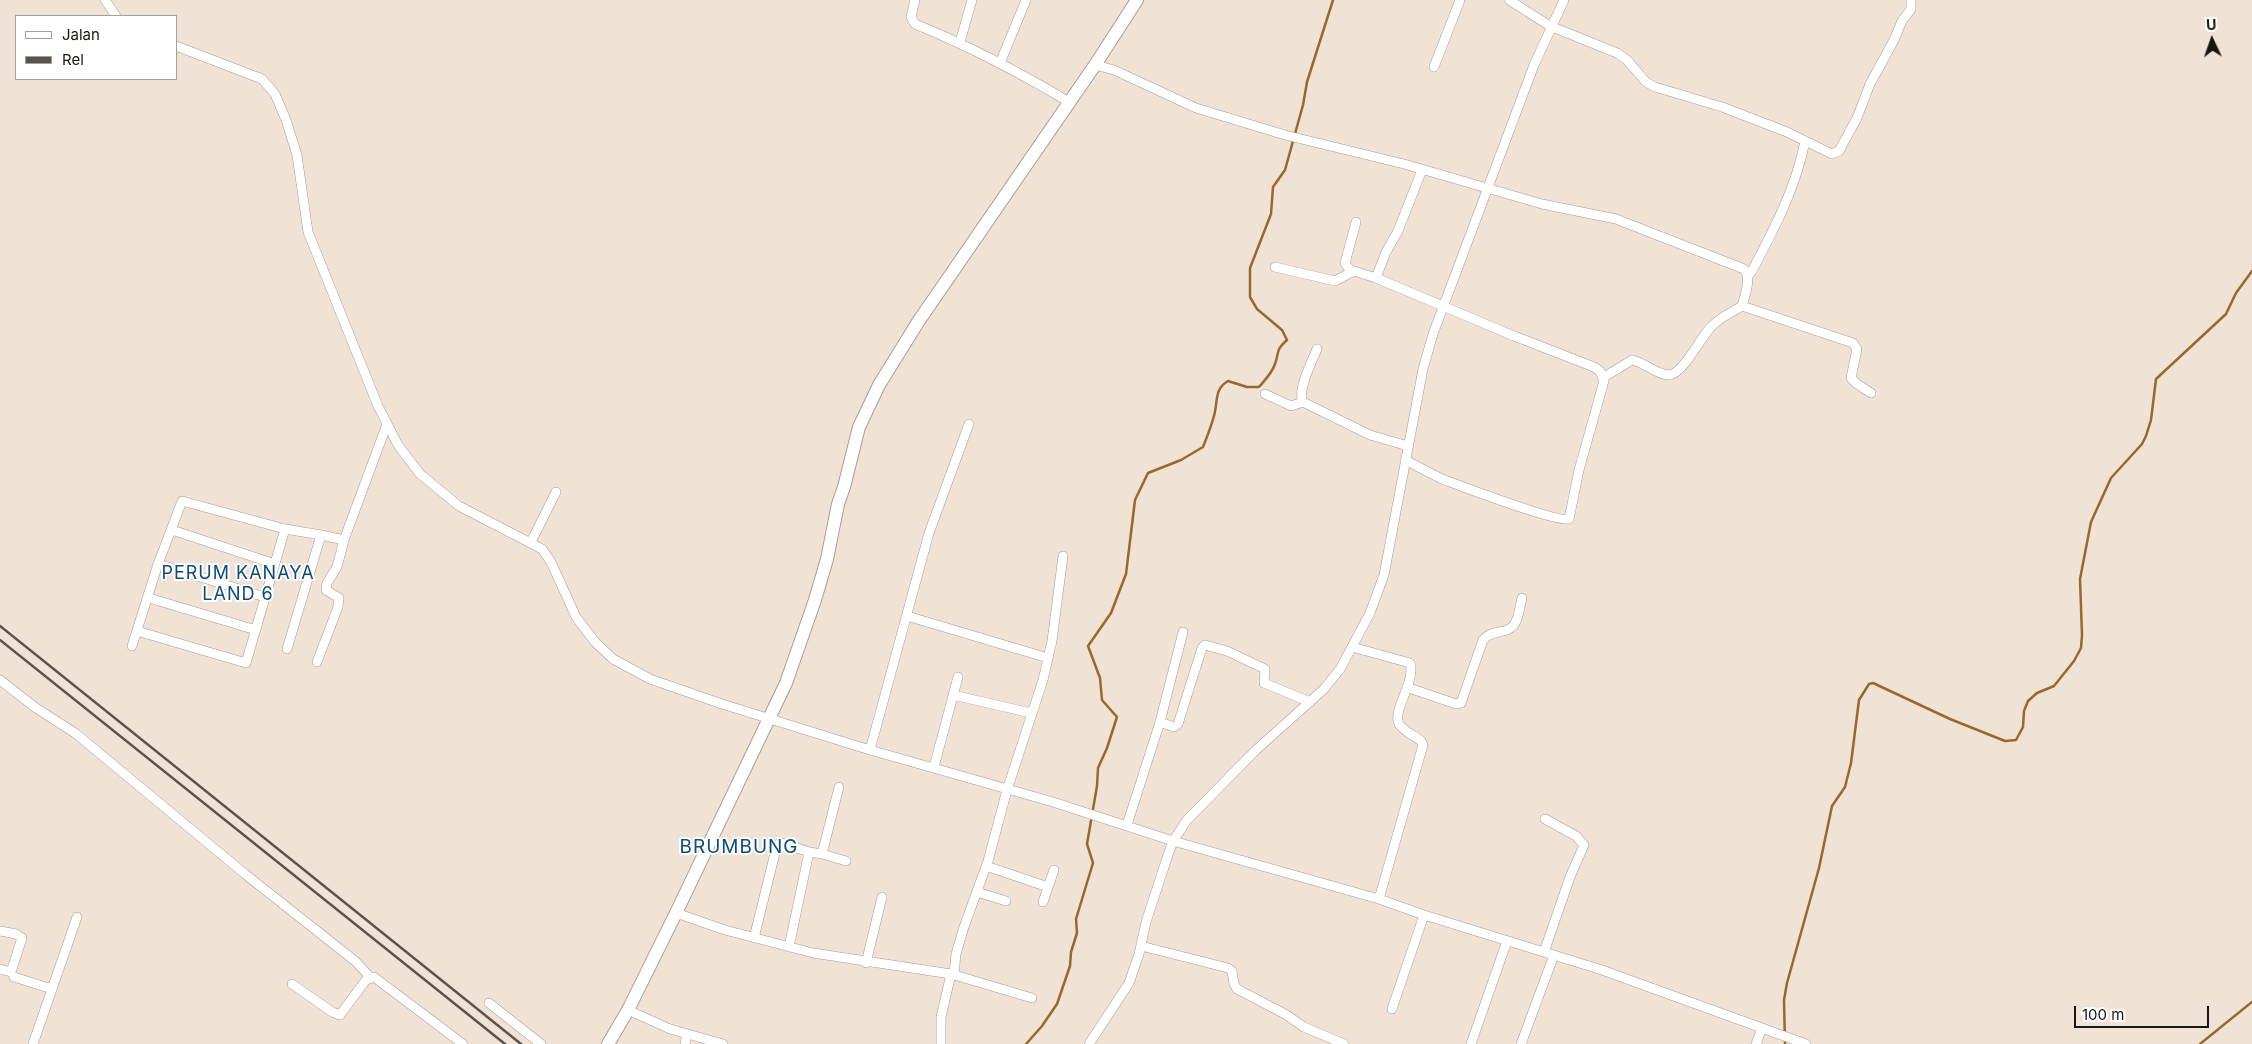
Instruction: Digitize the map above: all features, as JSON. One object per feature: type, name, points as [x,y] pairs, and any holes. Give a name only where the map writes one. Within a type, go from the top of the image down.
[{"type":"street","points":[[105,0],[115,15]]},
{"type":"street","points":[[915,0],[911,17],[913,23],[960,42],[1017,71],[1069,102]]},
{"type":"street","points":[[960,42],[972,0]]},
{"type":"street","points":[[1000,63],[1026,0]]},
{"type":"street","points":[[608,1044],[628,1010],[676,914],[786,683],[827,559],[838,504],[860,427],[878,385],[918,322],[1095,65],[1137,0]]},
{"type":"street","points":[[1434,66],[1460,0]]},
{"type":"street","points":[[1509,0],[1550,26],[1617,53],[1628,60],[1646,82],[1655,87],[1722,106],[1805,141],[1830,154],[1835,154],[1839,151],[1857,118],[1870,84],[1902,22],[1911,9],[1911,0]]},
{"type":"street","points":[[1089,1044],[1129,983],[1141,946],[1146,922],[1173,841],[1187,820],[1234,772],[1332,680],[1370,613],[1384,575],[1423,369],[1442,306],[1550,26],[1564,0]]},
{"type":"street","points":[[178,47],[262,79],[275,94],[286,120],[297,155],[308,232],[378,406],[398,445],[420,474],[459,506],[542,549],[551,562],[576,617],[595,642],[613,659],[650,679],[768,718],[870,750],[1053,802],[1173,841],[1379,899],[1424,915],[1602,970],[1806,1044]]},
{"type":"street","points":[[1095,65],[1114,70],[1196,108],[1308,142],[1422,170],[1542,204],[1616,219],[1744,269],[1748,276]]},
{"type":"street","points":[[1405,460],[1445,480],[1545,514],[1565,520],[1569,519],[1579,470],[1604,377],[1632,360],[1664,374],[1674,374],[1680,369],[1713,324],[1742,306],[1748,276],[1790,194],[1805,141]]},
{"type":"street","points":[[1376,278],[1386,252],[1398,231],[1422,170]]},
{"type":"street","points":[[1351,272],[1345,263],[1356,222]]},
{"type":"street","points":[[1275,267],[1336,281],[1351,272],[1357,271],[1594,367],[1604,377]]},
{"type":"street","points":[[1742,306],[1853,343],[1857,349],[1850,378],[1871,393]]},
{"type":"street","points":[[1303,402],[1303,387],[1317,349]]},
{"type":"street","points":[[1265,394],[1291,406],[1303,402],[1370,436],[1408,446]]},
{"type":"street","points":[[317,662],[338,607],[339,598],[326,590],[327,583],[336,567],[344,540],[387,424]]},
{"type":"street","points":[[870,750],[908,616],[929,533],[969,424]]},
{"type":"street","points":[[531,542],[556,492]]},
{"type":"street","points":[[132,646],[149,598],[158,564],[184,500],[285,529],[344,540]]},
{"type":"street","points":[[137,631],[244,663],[248,661],[285,529]]},
{"type":"street","points":[[172,530],[275,564]]},
{"type":"street","points":[[287,648],[321,535]]},
{"type":"street","points":[[942,1044],[941,1017],[956,954],[986,866],[1007,790],[1048,658],[1063,556]]},
{"type":"street","points":[[158,564],[266,597]]},
{"type":"street","points":[[149,598],[256,630]]},
{"type":"street","points":[[1409,688],[1456,704],[1461,703],[1464,700],[1483,640],[1491,633],[1509,630],[1513,627],[1516,623],[1522,598]]},
{"type":"street","points":[[908,616],[1048,658]]},
{"type":"street","points":[[1127,825],[1160,722],[1183,632]]},
{"type":"street","points":[[1160,722],[1174,727],[1178,724],[1202,648],[1205,645],[1227,651],[1265,669],[1264,683],[1310,702]]},
{"type":"street","points":[[1352,647],[1408,661],[1412,666],[1409,688],[1402,702],[1399,722],[1401,726],[1421,741],[1423,750],[1379,899]]},
{"type":"street","points":[[934,767],[958,677]]},
{"type":"street","points":[[0,680],[36,708],[75,732],[244,874],[355,961],[370,977],[375,978],[463,1044]]},
{"type":"street","points":[[953,695],[1031,713]]},
{"type":"street","points":[[822,854],[839,786]]},
{"type":"street","points":[[1544,952],[1570,877],[1584,845],[1576,836],[1545,818]]},
{"type":"street","points":[[754,938],[777,845],[782,843],[846,861]]},
{"type":"street","points":[[789,947],[809,852]]},
{"type":"street","points":[[986,866],[1048,887]]},
{"type":"street","points":[[1043,902],[1054,870]]},
{"type":"street","points":[[977,892],[1006,901]]},
{"type":"street","points":[[866,963],[882,897]]},
{"type":"street","points":[[676,914],[789,947],[866,963],[892,964],[952,974],[1032,998]]},
{"type":"street","points":[[1392,1009],[1424,915]]},
{"type":"street","points":[[32,1044],[77,917]]},
{"type":"street","points":[[0,931],[16,934],[22,938],[11,972],[0,969]]},
{"type":"street","points":[[1471,1044],[1507,941]]},
{"type":"street","points":[[1141,946],[1228,968],[1232,972],[1234,984],[1238,990],[1285,1014],[1304,1027],[1344,1044]]},
{"type":"street","points":[[1521,1044],[1554,956]]},
{"type":"street","points":[[14,977],[52,989]]},
{"type":"street","points":[[292,984],[339,1015],[343,1013],[370,977]]},
{"type":"street","points":[[489,1003],[541,1044]]},
{"type":"street","points":[[628,1010],[670,1029],[723,1044]]},
{"type":"street","points":[[1756,1044],[1762,1028]]},
{"type":"street","points":[[684,1044],[687,1034]]},
{"type":"waterway","points":[[1026,1044],[1042,1026],[1057,1004],[1070,966],[1071,952],[1077,933],[1076,919],[1093,863],[1087,844],[1097,786],[1098,768],[1117,717],[1102,700],[1100,678],[1088,646],[1111,613],[1126,574],[1135,500],[1148,473],[1181,460],[1203,447],[1213,420],[1220,388],[1228,381],[1247,387],[1259,387],[1272,370],[1279,349],[1287,340],[1282,330],[1257,309],[1250,297],[1250,268],[1271,214],[1273,187],[1285,170],[1303,105],[1307,82],[1333,0]]},
{"type":"waterway","points":[[1785,1044],[1784,1000],[1787,983],[1819,868],[1832,806],[1845,787],[1851,763],[1859,700],[1869,684],[1873,683],[1950,719],[2005,741],[2016,740],[2023,727],[2024,711],[2028,701],[2037,693],[2054,686],[2074,661],[2081,648],[2080,579],[2091,522],[2111,478],[2142,444],[2146,436],[2151,420],[2156,379],[2226,314],[2236,293],[2252,271]]},
{"type":"waterway","points":[[2200,1044],[2252,1002]]},
{"type":"railway","points":[[0,626],[521,1044]]},
{"type":"railway","points":[[0,640],[505,1044]]},
{"type":"district","name":"PERUM KANAYA LAND 6","points":[[238,584]]},
{"type":"district","name":"BRUMBUNG","points":[[739,847]]}]
